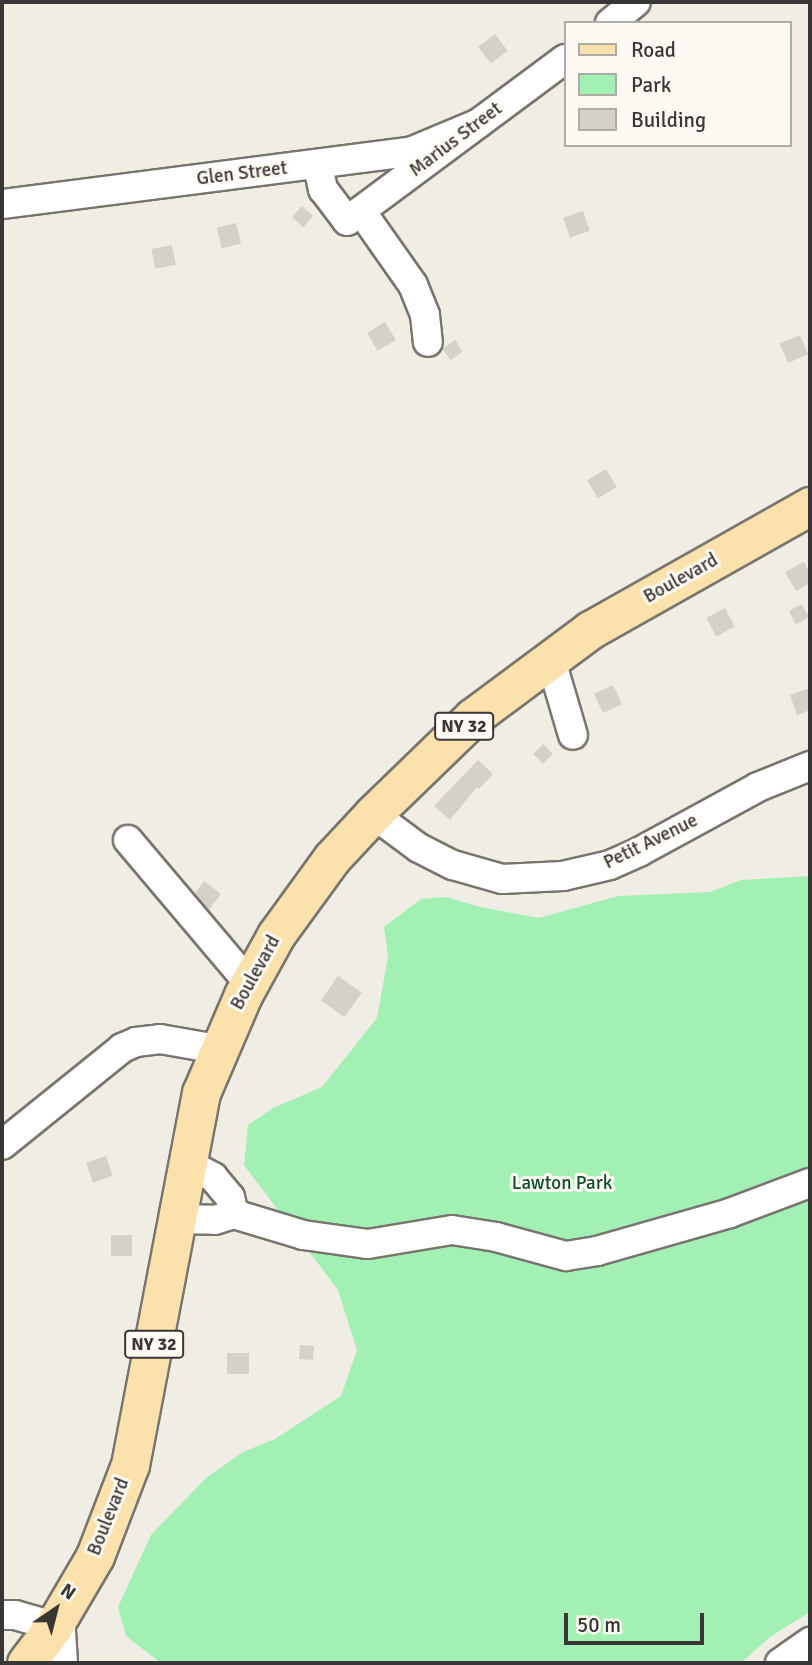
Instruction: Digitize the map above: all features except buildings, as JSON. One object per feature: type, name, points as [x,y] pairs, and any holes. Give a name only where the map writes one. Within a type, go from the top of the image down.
[{"type":"main road","name":"Boulevard","points":[[26,1663],[57,1621],[95,1556],[130,1465],[201,1093],[217,1049],[276,935],[332,858],[373,814],[473,718],[550,657],[590,630],[810,506]]},
{"type":"street","points":[[612,21],[636,2]]},
{"type":"street","name":"Marius Street","points":[[354,216],[564,60]]},
{"type":"street","name":"Glen Street","points":[[2,204],[318,166],[410,152],[477,124]]},
{"type":"street","points":[[318,166],[323,189],[354,216],[413,285],[425,315],[428,342]]},
{"type":"street","points":[[550,657],[573,735]]},
{"type":"street","name":"Petit Avenue","points":[[373,814],[419,848],[453,865],[502,879],[563,876],[610,865],[758,787],[810,766]]},
{"type":"street","points":[[128,841],[249,983]]},
{"type":"street","points":[[2,1145],[122,1048],[136,1042],[160,1039],[217,1049]]},
{"type":"street","points":[[187,1163],[213,1177],[230,1197],[234,1214]]},
{"type":"street","points":[[176,1219],[215,1220],[234,1214],[303,1235],[368,1244],[452,1230],[496,1237],[566,1256],[597,1251],[730,1213],[810,1183]]},
{"type":"street","points":[[2,1615],[57,1621],[64,1663]]},
{"type":"street","points":[[780,1663],[810,1642]]},
{"type":"green space","name":"Lawton Park","points":[[810,876],[810,1612],[771,1636],[741,1663],[161,1663],[126,1636],[118,1607],[151,1535],[206,1478],[243,1452],[275,1439],[341,1396],[357,1350],[338,1290],[244,1165],[248,1125],[273,1108],[322,1087],[377,1018],[388,957],[384,927],[421,899],[446,897],[480,907],[539,918],[618,896],[710,892],[741,880]]}]
